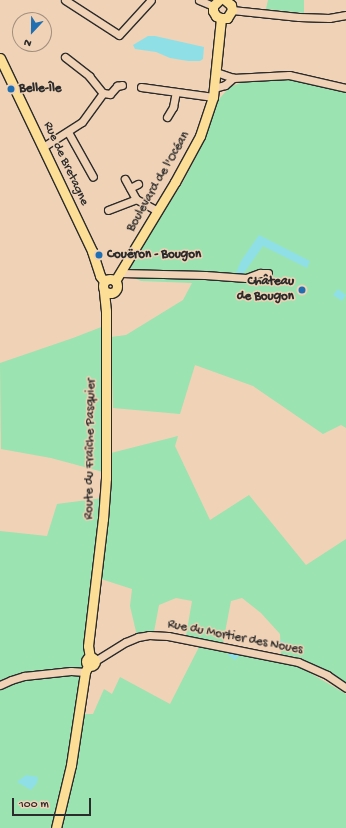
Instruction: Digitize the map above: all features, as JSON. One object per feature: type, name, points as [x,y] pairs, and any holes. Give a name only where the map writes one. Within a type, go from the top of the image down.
[{"type":"main road","points":[[216,3],[214,14],[221,18],[227,18],[232,10],[231,5],[225,0]]},
{"type":"main road","name":"Boulevard de l'Océan","points":[[107,288],[111,279],[115,281],[121,273],[198,142],[214,93],[221,18]]},
{"type":"main road","name":"Rue de Bretagne","points":[[0,58],[92,251],[100,276],[107,288]]},
{"type":"main road","name":"Route du Fraîche Pasquier","points":[[56,828],[71,765],[90,664],[88,646],[106,498],[107,288]]},
{"type":"street","points":[[65,0],[119,35],[151,0]]},
{"type":"street","points":[[199,0],[216,3]]},
{"type":"street","points":[[232,10],[299,17],[329,18],[346,16]]},
{"type":"street","points":[[65,57],[89,76],[103,93],[110,94],[117,86],[122,85]]},
{"type":"street","points":[[216,72],[233,78],[289,75],[346,88]]},
{"type":"street","points":[[141,87],[176,92],[214,93],[233,78]]},
{"type":"street","points":[[167,117],[173,108],[176,92]]},
{"type":"street","points":[[43,147],[68,132],[86,118],[96,100],[103,93]]},
{"type":"street","points":[[68,132],[93,177]]},
{"type":"street","points":[[125,179],[136,200],[158,211]]},
{"type":"street","points":[[130,188],[138,184]]},
{"type":"street","points":[[108,210],[136,200]]},
{"type":"street","points":[[121,273],[205,275],[246,278],[260,273],[268,273]]},
{"type":"street","name":"Rue du Mortier des Noues","points":[[90,664],[126,642],[150,635],[168,636],[298,662],[327,675],[346,688]]},
{"type":"street","points":[[0,686],[11,680],[24,676],[71,671],[90,664]]},
{"type":"green space","points":[[268,0],[304,0],[304,13],[266,9]]},
{"type":"green space","points":[[292,78],[346,90],[346,428],[341,425],[323,434],[253,386],[195,365],[180,414],[113,408],[111,337],[126,335],[183,300],[192,283],[141,281],[129,276],[127,271],[184,180],[198,153],[219,99],[230,87],[243,82]]},
{"type":"green space","points":[[104,326],[103,472],[51,458],[1,449],[0,363]]},
{"type":"green space","points":[[178,436],[175,446],[210,520],[249,495],[306,565],[346,539],[346,683],[301,658],[281,654],[280,634],[261,613],[242,598],[231,601],[223,643],[186,636],[192,601],[176,598],[159,605],[154,632],[137,636],[130,606],[132,589],[101,579],[111,453]]},
{"type":"green space","points":[[103,498],[71,765],[56,828],[0,828],[0,531],[47,536],[57,504]]},
{"type":"green space","points":[[199,647],[300,667],[346,694],[346,828],[61,828],[75,769],[84,714],[93,714],[104,689],[112,694],[120,677],[170,704]]},
{"type":"water","points":[[148,36],[155,36],[204,47],[203,59],[200,61],[188,61],[170,58],[156,52],[135,49],[133,45]]},
{"type":"water","points":[[259,235],[310,261],[307,268],[263,246],[241,277],[236,273],[241,261]]},
{"type":"water","points":[[338,289],[346,295],[342,301],[333,295]]},
{"type":"water","points":[[282,641],[286,643],[286,648],[274,645],[275,643]]},
{"type":"water","points":[[229,652],[241,654],[235,660],[228,655]]},
{"type":"water","points":[[26,775],[38,777],[37,783],[31,790],[17,782]]},
{"type":"place","name":"Belle-Île","points":[[11,89]]},
{"type":"place","name":"Couëron - Bougon","points":[[99,255]]},
{"type":"place","name":"Château de Bougon","points":[[302,290]]}]
